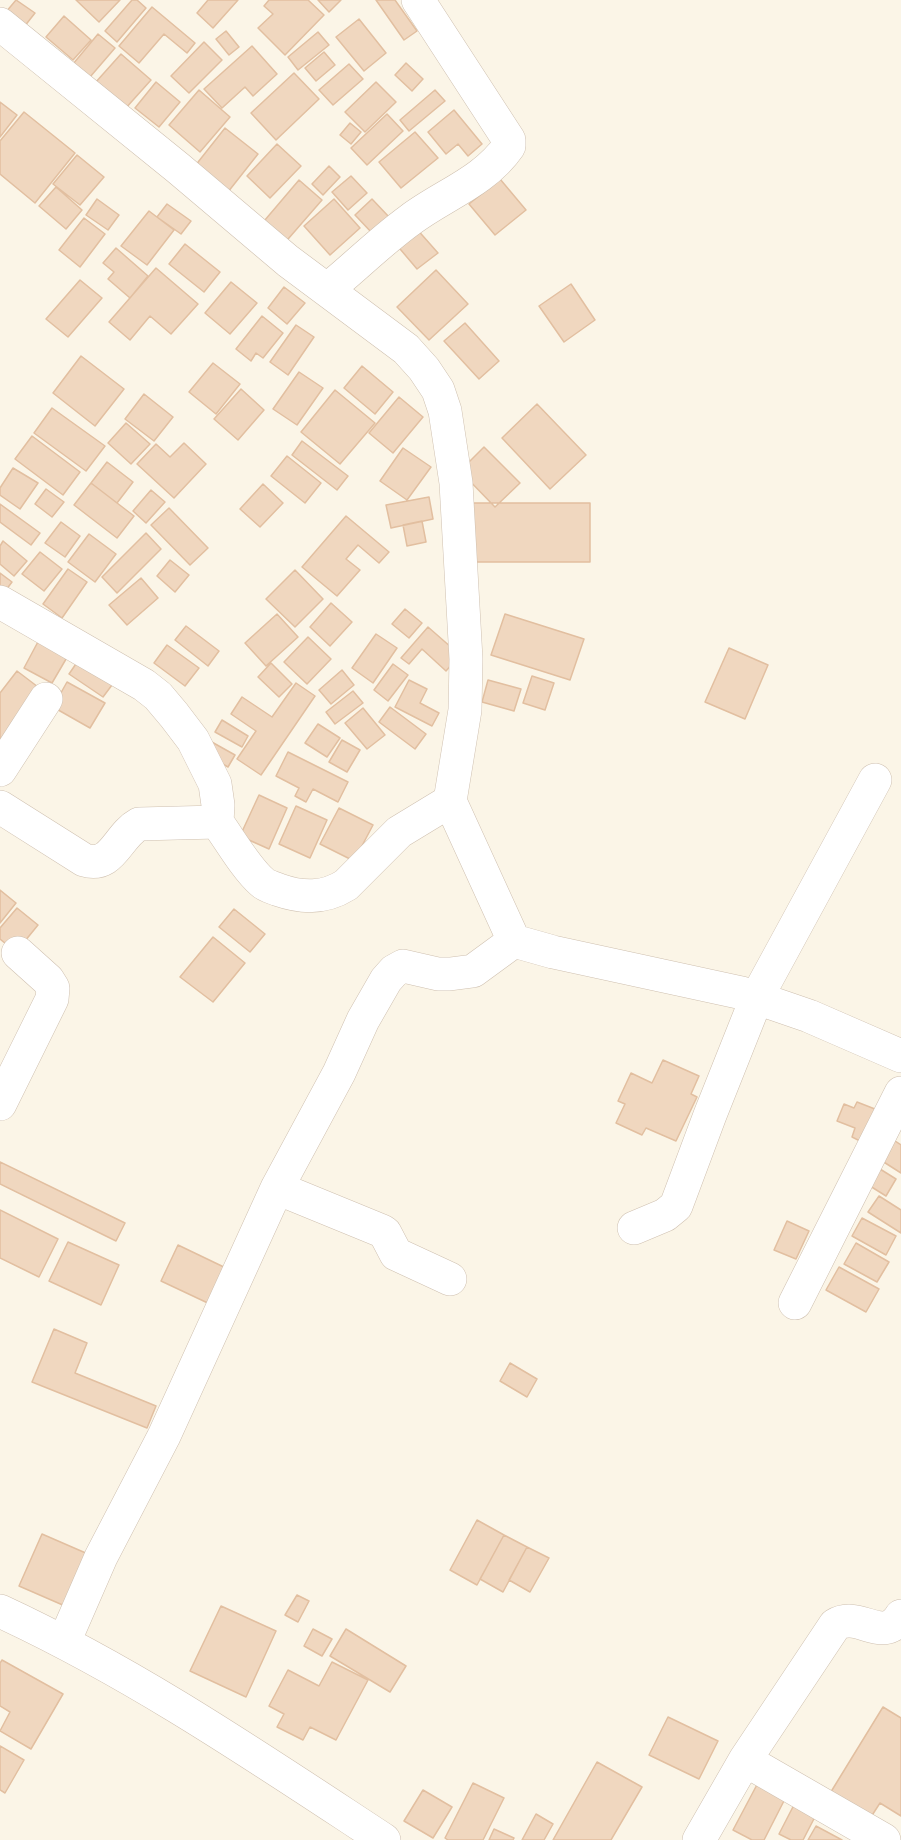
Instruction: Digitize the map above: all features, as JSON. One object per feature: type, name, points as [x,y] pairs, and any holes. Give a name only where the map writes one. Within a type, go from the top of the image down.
[{"type":"street","points":[[328,289],[410,219],[459,191],[494,166],[509,146],[509,140],[418,0]]},
{"type":"street","points":[[0,24],[178,168],[288,261],[406,349],[424,369],[438,390],[445,411],[456,483],[466,659],[465,710],[450,801],[514,941],[553,952],[757,997],[809,1016],[901,1056]]},
{"type":"street","points":[[0,602],[144,685],[158,696],[194,740],[215,784],[218,805],[217,822],[263,883],[290,894],[315,896],[336,891],[346,885],[399,832],[450,801]]},
{"type":"street","points":[[0,770],[46,699]]},
{"type":"street","points":[[634,1228],[665,1215],[676,1206],[757,997],[875,780]]},
{"type":"street","points":[[0,807],[84,860],[94,863],[105,860],[130,829],[139,824],[217,822]]},
{"type":"street","points":[[64,1642],[101,1557],[164,1436],[278,1188],[339,1073],[363,1020],[386,980],[394,971],[404,966],[438,974],[472,971],[514,941]]},
{"type":"street","points":[[0,1104],[52,999],[53,988],[48,980],[18,953]]},
{"type":"street","points":[[795,1303],[901,1094]]},
{"type":"street","points":[[278,1188],[382,1231],[396,1254],[450,1279]]},
{"type":"street","points":[[699,1840],[745,1760],[835,1625],[843,1620],[850,1620],[880,1629],[888,1628],[901,1617]]},
{"type":"street","points":[[5,1623],[64,1642],[196,1717],[384,1840]]},
{"type":"street","points":[[745,1760],[884,1840]]},
{"type":"building","points":[[16,0],[35,13],[24,27],[6,12]]},
{"type":"building","points":[[76,0],[120,0],[99,22]]},
{"type":"building","points":[[132,0],[137,0],[146,8],[117,42],[105,31]]},
{"type":"building","points":[[208,0],[238,0],[213,28],[197,13]]},
{"type":"building","points":[[269,0],[308,0],[324,15],[285,55],[258,28],[273,14],[264,6]]},
{"type":"building","points":[[318,0],[341,0],[329,12]]},
{"type":"building","points":[[376,0],[395,0],[417,31],[404,40]]},
{"type":"building","points":[[152,7],[195,43],[187,53],[164,34],[139,63],[119,46]]},
{"type":"building","points":[[64,16],[91,40],[73,60],[46,37]]},
{"type":"building","points":[[359,19],[386,53],[364,71],[336,37]]},
{"type":"building","points":[[226,31],[239,47],[229,55],[216,39]]},
{"type":"building","points":[[318,32],[329,45],[298,70],[288,57]]},
{"type":"building","points":[[98,34],[115,48],[90,77],[73,64]]},
{"type":"building","points":[[204,42],[222,60],[189,93],[171,76]]},
{"type":"building","points":[[252,46],[277,74],[253,96],[245,87],[222,108],[204,89]]},
{"type":"building","points":[[324,52],[335,65],[316,81],[305,68]]},
{"type":"building","points":[[121,54],[151,80],[125,109],[95,83]]},
{"type":"building","points":[[406,63],[423,79],[412,91],[395,75]]},
{"type":"building","points":[[349,64],[363,79],[333,105],[319,90]]},
{"type":"building","points":[[294,73],[319,99],[276,140],[251,113]]},
{"type":"building","points":[[156,82],[180,102],[159,127],[135,108]]},
{"type":"building","points":[[376,82],[396,102],[365,132],[345,112]]},
{"type":"building","points":[[199,90],[230,117],[200,152],[169,125]]},
{"type":"building","points":[[435,90],[445,101],[409,131],[400,120]]},
{"type":"building","points":[[0,102],[17,115],[0,137]]},
{"type":"building","points":[[454,110],[482,144],[468,156],[458,144],[446,154],[428,132]]},
{"type":"building","points":[[24,112],[75,153],[35,203],[0,174],[0,141]]},
{"type":"building","points":[[387,114],[403,131],[367,165],[351,148]]},
{"type":"building","points":[[350,123],[361,132],[351,144],[340,135]]},
{"type":"building","points":[[225,128],[258,154],[224,197],[191,171]]},
{"type":"building","points":[[415,132],[438,158],[401,188],[379,162]]},
{"type":"building","points":[[277,144],[301,166],[270,198],[247,176]]},
{"type":"building","points":[[77,155],[104,177],[80,205],[53,184]]},
{"type":"building","points":[[329,166],[340,177],[323,195],[312,184]]},
{"type":"building","points":[[351,176],[367,193],[348,210],[332,192]]},
{"type":"building","points":[[500,179],[526,210],[495,235],[469,204]]},
{"type":"building","points":[[299,180],[322,200],[282,246],[259,227]]},
{"type":"building","points":[[56,187],[82,210],[66,229],[39,206]]},
{"type":"building","points":[[97,199],[119,215],[108,230],[86,215]]},
{"type":"building","points":[[334,199],[360,228],[330,255],[304,226]]},
{"type":"building","points":[[372,199],[390,218],[373,234],[355,215]]},
{"type":"building","points":[[167,204],[191,221],[181,234],[157,217]]},
{"type":"building","points":[[149,211],[174,230],[147,265],[121,246]]},
{"type":"building","points":[[84,218],[105,234],[80,267],[59,250]]},
{"type":"building","points":[[415,227],[438,253],[417,269],[395,243]]},
{"type":"building","points":[[185,244],[220,272],[204,292],[169,264]]},
{"type":"building","points":[[116,248],[148,276],[130,298],[108,279],[114,272],[103,263]]},
{"type":"building","points":[[156,268],[198,304],[171,334],[150,316],[130,340],[109,322]]},
{"type":"building","points":[[436,270],[468,304],[429,340],[397,307]]},
{"type":"building","points":[[80,280],[102,298],[68,337],[46,319]]},
{"type":"building","points":[[231,282],[257,303],[230,334],[205,313]]},
{"type":"building","points":[[571,284],[595,320],[564,342],[539,306]]},
{"type":"building","points":[[284,287],[305,303],[287,324],[268,308]]},
{"type":"building","points":[[262,316],[283,333],[263,358],[256,353],[251,361],[236,349]]},
{"type":"building","points":[[465,323],[499,361],[479,379],[444,341]]},
{"type":"building","points":[[296,325],[314,337],[288,375],[270,362]]},
{"type":"building","points":[[81,356],[124,389],[95,426],[53,393]]},
{"type":"building","points":[[213,363],[240,384],[216,414],[189,392]]},
{"type":"building","points":[[362,366],[393,392],[375,414],[344,388]]},
{"type":"building","points":[[299,372],[323,388],[297,425],[273,409]]},
{"type":"building","points":[[241,389],[264,410],[238,440],[214,419]]},
{"type":"building","points":[[335,390],[375,423],[340,464],[301,432]]},
{"type":"building","points":[[144,394],[173,417],[154,441],[125,419]]},
{"type":"building","points":[[399,397],[423,417],[393,453],[369,433]]},
{"type":"building","points":[[537,404],[586,455],[550,489],[502,438]]},
{"type":"building","points":[[52,408],[105,446],[86,471],[34,433]]},
{"type":"building","points":[[126,423],[150,444],[131,464],[108,443]]},
{"type":"building","points":[[32,436],[80,472],[63,495],[15,459]]},
{"type":"building","points":[[302,441],[348,476],[337,490],[292,455]]},
{"type":"building","points":[[184,443],[206,464],[174,498],[137,464],[156,444],[170,457]]},
{"type":"building","points":[[484,447],[520,483],[495,507],[460,471]]},
{"type":"building","points":[[403,448],[431,467],[407,500],[380,481]]},
{"type":"building","points":[[287,456],[321,483],[305,503],[271,476]]},
{"type":"building","points":[[107,462],[133,482],[117,503],[91,483]]},
{"type":"building","points":[[13,468],[38,483],[20,509],[0,495],[0,488]]},
{"type":"building","points":[[91,483],[134,516],[117,538],[74,505]]},
{"type":"building","points":[[263,484],[283,503],[260,527],[240,509]]},
{"type":"building","points":[[46,489],[64,502],[52,517],[35,504]]},
{"type":"building","points":[[151,490],[165,502],[146,523],[133,511]]},
{"type":"building","points":[[429,497],[433,519],[391,528],[386,505]]},
{"type":"building","points":[[469,503],[590,503],[590,562],[468,562]]},
{"type":"building","points":[[0,504],[40,533],[31,545],[0,522]]},
{"type":"building","points":[[169,508],[208,548],[190,565],[151,525]]},
{"type":"building","points":[[346,516],[389,552],[379,563],[358,545],[346,559],[360,570],[337,596],[302,567]]},
{"type":"building","points":[[422,521],[426,542],[407,546],[403,525]]},
{"type":"building","points":[[61,522],[80,536],[65,557],[45,543]]},
{"type":"building","points":[[146,533],[161,549],[117,593],[102,577]]},
{"type":"building","points":[[89,534],[116,554],[95,582],[68,562]]},
{"type":"building","points":[[3,541],[27,561],[14,576],[0,564],[0,546]]},
{"type":"building","points":[[40,552],[62,569],[44,591],[22,574]]},
{"type":"building","points":[[170,560],[189,575],[175,592],[157,576]]},
{"type":"building","points":[[68,569],[87,582],[62,618],[43,604]]},
{"type":"building","points":[[295,570],[323,599],[295,627],[266,599]]},
{"type":"building","points":[[0,573],[12,582],[6,590],[0,586]]},
{"type":"building","points":[[141,578],[158,598],[127,625],[109,605]]},
{"type":"building","points":[[331,603],[352,622],[330,646],[310,627]]},
{"type":"building","points":[[405,609],[422,623],[409,638],[392,624]]},
{"type":"building","points":[[277,614],[298,637],[266,666],[245,643]]},
{"type":"building","points":[[505,614],[584,639],[570,680],[491,655]]},
{"type":"building","points":[[186,626],[219,651],[208,666],[175,640]]},
{"type":"building","points":[[428,627],[460,655],[446,671],[422,649],[409,664],[401,658]]},
{"type":"building","points":[[376,634],[397,648],[373,683],[352,668]]},
{"type":"building","points":[[308,637],[331,659],[307,684],[284,662]]},
{"type":"building","points":[[40,638],[69,654],[52,683],[24,668]]},
{"type":"building","points":[[167,645],[199,668],[185,686],[154,663]]},
{"type":"building","points":[[729,648],[768,665],[745,719],[705,702]]},
{"type":"building","points":[[80,658],[115,681],[103,697],[69,674]]},
{"type":"building","points":[[271,663],[292,684],[279,697],[258,677]]},
{"type":"building","points":[[393,664],[408,675],[388,701],[374,690]]},
{"type":"building","points":[[342,670],[354,685],[331,704],[319,690]]},
{"type":"building","points":[[17,671],[42,690],[0,745],[0,693]]},
{"type":"building","points":[[532,676],[554,683],[545,710],[523,703]]},
{"type":"building","points":[[409,680],[427,689],[420,703],[439,713],[432,726],[395,707]]},
{"type":"building","points":[[488,680],[521,689],[514,711],[482,702]]},
{"type":"building","points":[[67,682],[105,703],[90,728],[53,707]]},
{"type":"building","points":[[296,683],[315,696],[261,775],[237,759],[256,731],[231,714],[242,697],[272,717]]},
{"type":"building","points":[[353,691],[363,703],[335,724],[326,712]]},
{"type":"building","points":[[390,707],[426,734],[415,749],[379,722]]},
{"type":"building","points":[[363,708],[385,735],[367,749],[345,723]]},
{"type":"building","points":[[222,720],[248,736],[242,747],[215,732]]},
{"type":"building","points":[[318,724],[340,738],[327,757],[305,743]]},
{"type":"building","points":[[342,740],[360,750],[347,772],[329,762]]},
{"type":"building","points":[[210,741],[235,755],[228,767],[203,753]]},
{"type":"building","points":[[288,752],[348,782],[338,802],[313,789],[306,802],[295,796],[299,788],[276,776]]},
{"type":"building","points":[[259,795],[287,808],[269,849],[240,836]]},
{"type":"building","points":[[296,806],[327,820],[310,858],[279,844]]},
{"type":"building","points":[[339,808],[373,825],[354,861],[320,844]]},
{"type":"building","points":[[0,890],[16,903],[0,923]]},
{"type":"building","points":[[17,908],[38,925],[16,952],[0,939],[0,928]]},
{"type":"building","points":[[234,909],[265,934],[250,952],[219,927]]},
{"type":"building","points":[[213,937],[245,963],[213,1002],[180,977]]},
{"type":"building","points":[[663,1060],[699,1076],[691,1094],[697,1097],[676,1141],[646,1128],[642,1135],[616,1123],[625,1104],[618,1101],[631,1073],[652,1083]]},
{"type":"building","points":[[857,1102],[880,1111],[866,1144],[852,1137],[855,1128],[837,1121],[844,1104],[854,1108]]},
{"type":"building","points":[[892,1139],[901,1145],[901,1173],[879,1159]]},
{"type":"building","points":[[0,1162],[125,1223],[116,1241],[0,1184]]},
{"type":"building","points":[[880,1169],[896,1179],[886,1196],[870,1186]]},
{"type":"building","points":[[879,1196],[901,1210],[901,1233],[868,1212]]},
{"type":"building","points":[[0,1210],[58,1239],[39,1277],[0,1258]]},
{"type":"building","points":[[862,1218],[896,1236],[886,1255],[852,1236]]},
{"type":"building","points":[[787,1221],[809,1231],[796,1259],[774,1250]]},
{"type":"building","points":[[68,1242],[119,1265],[101,1305],[49,1281]]},
{"type":"building","points":[[856,1243],[889,1262],[877,1282],[844,1264]]},
{"type":"building","points":[[178,1245],[228,1269],[212,1305],[161,1281]]},
{"type":"building","points":[[839,1267],[879,1289],[866,1312],[826,1290]]},
{"type":"building","points":[[54,1329],[87,1343],[75,1373],[156,1406],[147,1428],[32,1382]]},
{"type":"building","points":[[510,1363],[537,1379],[527,1397],[500,1381]]},
{"type":"building","points":[[477,1520],[504,1535],[477,1585],[450,1570]]},
{"type":"building","points":[[42,1534],[88,1554],[65,1606],[19,1586]]},
{"type":"building","points":[[504,1535],[527,1547],[503,1592],[480,1579]]},
{"type":"building","points":[[527,1547],[549,1558],[530,1592],[509,1580]]},
{"type":"building","points":[[297,1595],[309,1601],[298,1622],[285,1615]]},
{"type":"building","points":[[221,1606],[276,1631],[246,1697],[190,1671]]},
{"type":"building","points":[[313,1629],[332,1639],[322,1656],[304,1646]]},
{"type":"building","points":[[346,1629],[406,1666],[390,1692],[330,1656]]},
{"type":"building","points":[[2,1660],[63,1694],[31,1749],[0,1731],[10,1712],[0,1706],[0,1663]]},
{"type":"building","points":[[332,1662],[368,1680],[336,1740],[310,1727],[303,1740],[277,1727],[284,1714],[269,1706],[288,1670],[319,1686]]},
{"type":"building","points":[[883,1707],[901,1718],[901,1816],[880,1803],[869,1820],[829,1795]]},
{"type":"building","points":[[668,1717],[718,1741],[699,1779],[649,1755]]},
{"type":"building","points":[[0,1746],[24,1760],[5,1793],[0,1790]]},
{"type":"building","points":[[597,1762],[642,1787],[611,1840],[553,1840]]},
{"type":"building","points":[[760,1779],[788,1793],[764,1840],[752,1840],[733,1830]]},
{"type":"building","points":[[473,1783],[504,1798],[483,1840],[448,1840],[445,1838]]},
{"type":"building","points":[[423,1790],[452,1807],[433,1838],[404,1821]]},
{"type":"building","points":[[797,1799],[818,1811],[803,1840],[791,1840],[779,1834]]},
{"type":"building","points":[[536,1814],[553,1824],[544,1840],[522,1840]]},
{"type":"building","points":[[816,1826],[842,1840],[808,1840]]},
{"type":"building","points":[[494,1829],[514,1838],[513,1840],[489,1840]]}]
